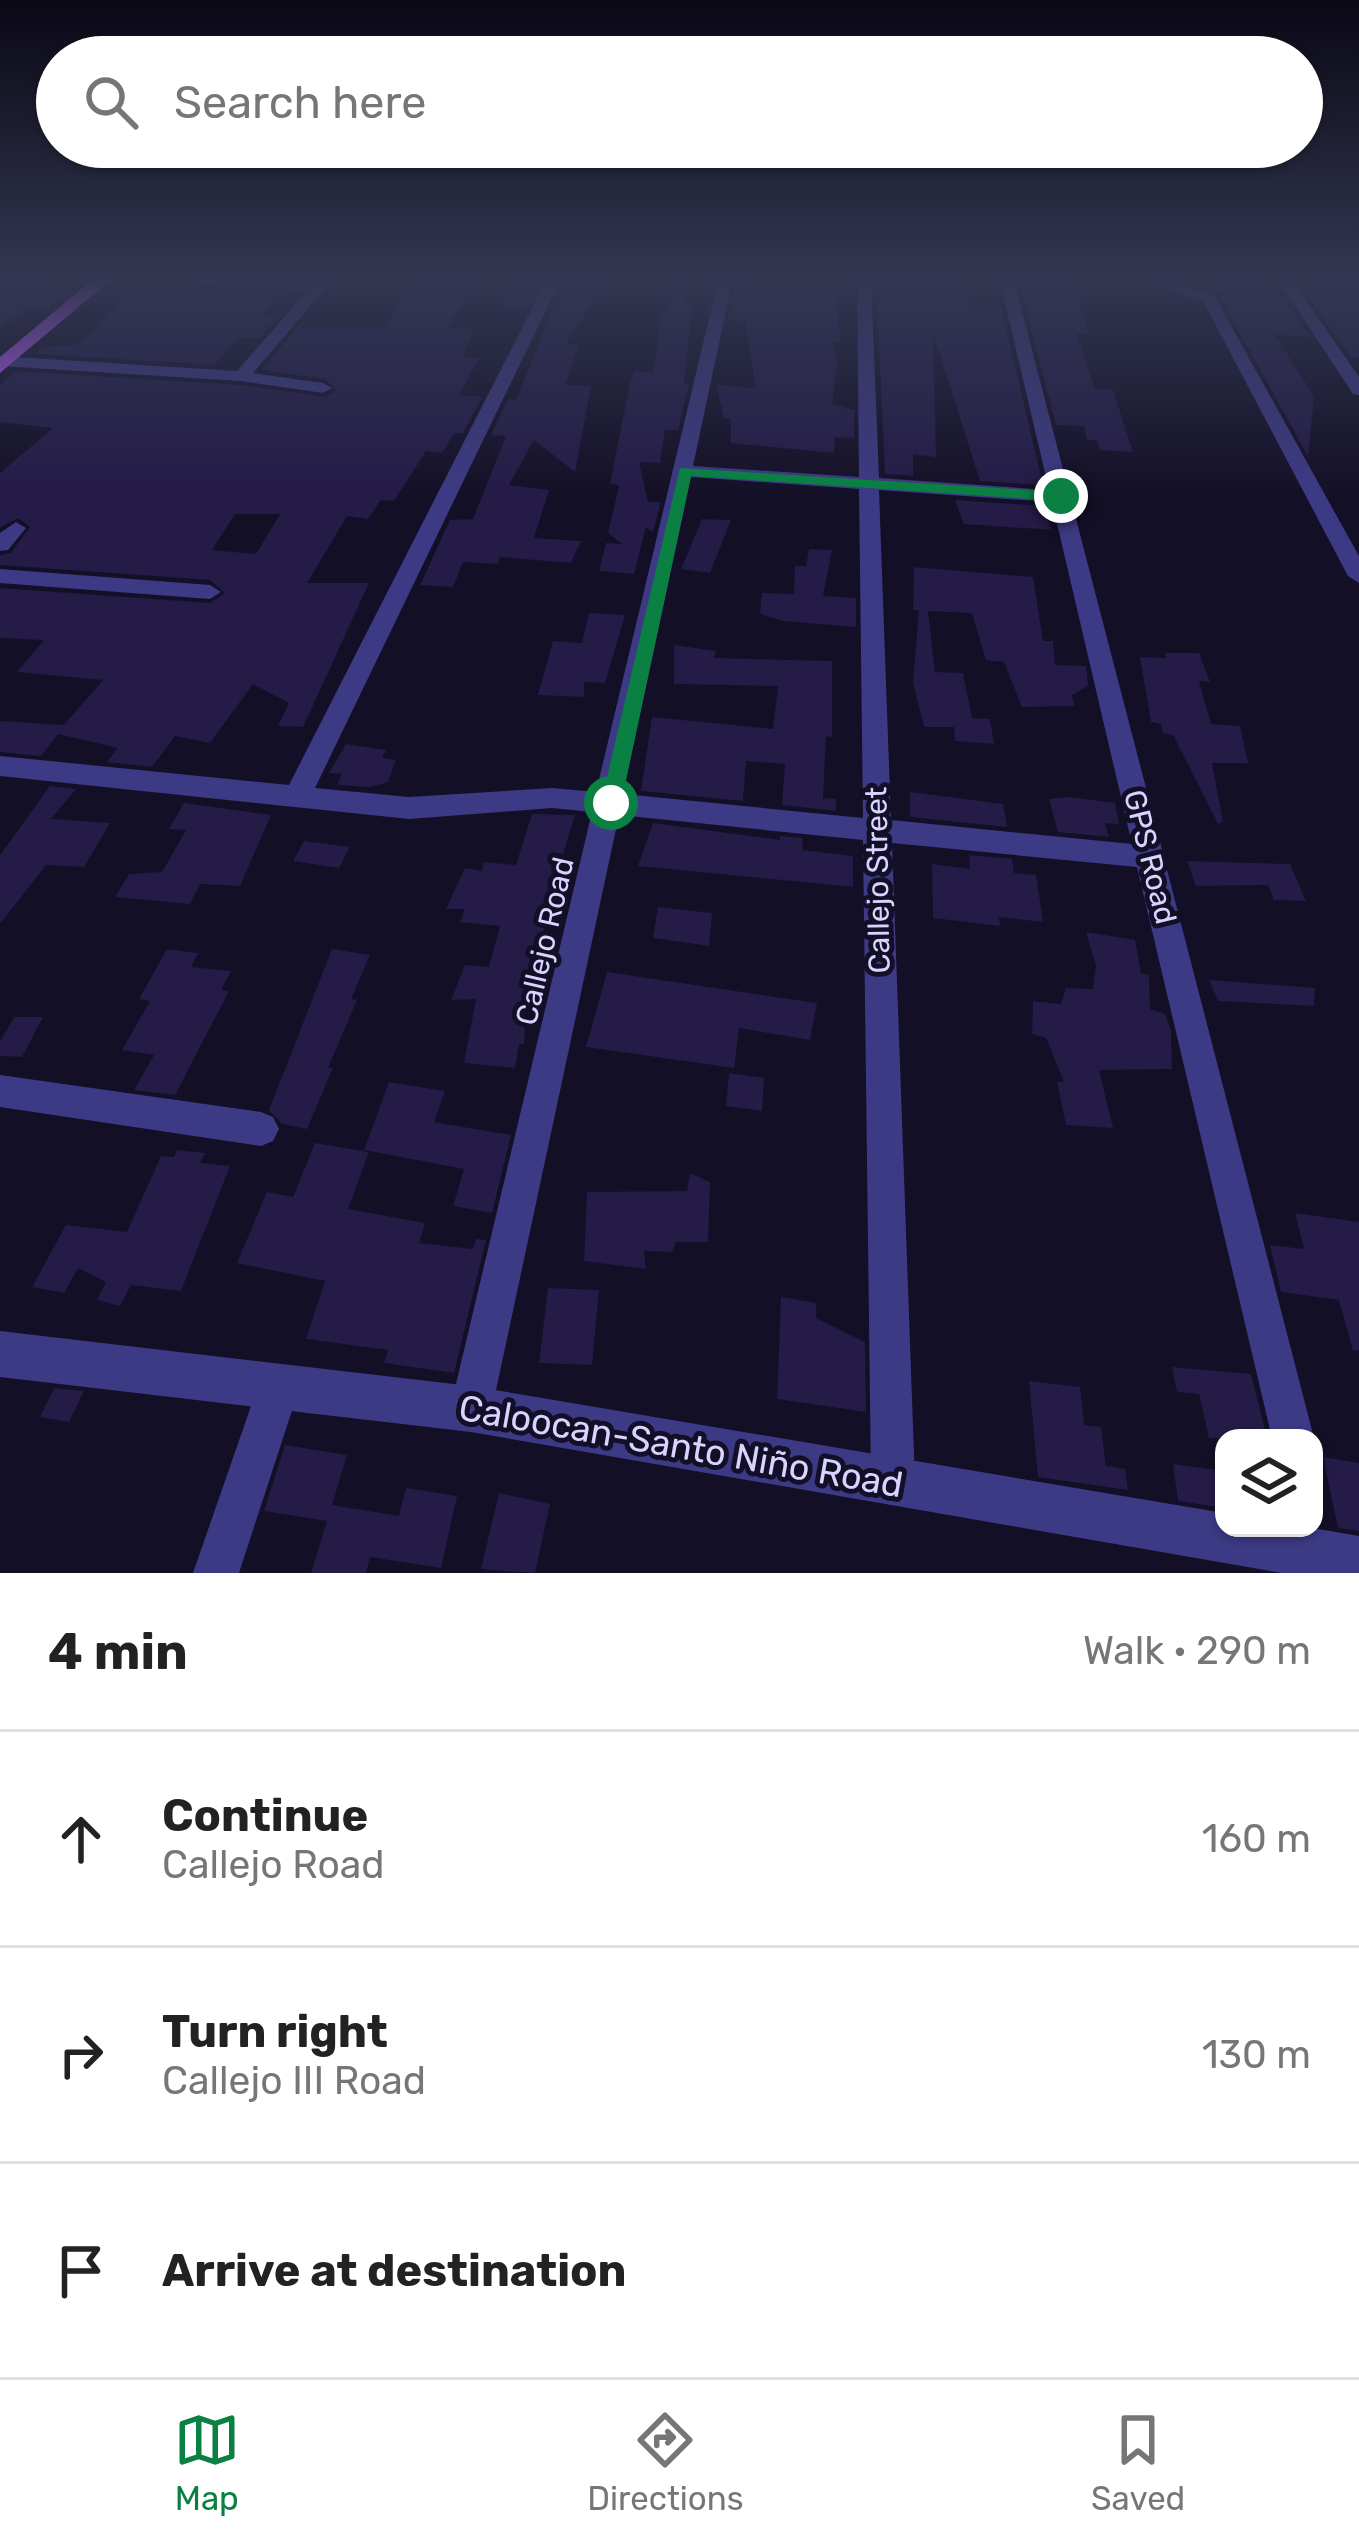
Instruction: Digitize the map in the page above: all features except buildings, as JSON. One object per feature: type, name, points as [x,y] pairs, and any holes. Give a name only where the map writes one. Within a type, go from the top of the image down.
[{"type":"street","points":[[241,376],[263,350]]},
{"type":"street","points":[[296,799],[519,350]]},
{"type":"street","name":"Callejo Road","points":[[471,1409],[711,350]]},
{"type":"street","name":"Callejo Street","points":[[866,350],[893,1482]]},
{"type":"street","name":"GPS Road","points":[[1024,350],[1291,1429]]},
{"type":"street","points":[[1237,350],[1359,576]]},
{"type":"street","points":[[1332,350],[1359,390]]},
{"type":"street","points":[[2,363],[241,376],[323,388]]},
{"type":"street","points":[[685,471],[1061,496]]},
{"type":"street","points":[[0,545],[16,528]]},
{"type":"street","points":[[0,576],[210,592]]},
{"type":"street","points":[[0,766],[409,808],[510,798],[611,803],[1150,857]]},
{"type":"street","points":[[0,1091],[261,1129]]},
{"type":"street","name":"Caloocan-Santo Niño Road","points":[[0,1354],[471,1409],[893,1482],[1332,1546]]},
{"type":"street","points":[[216,1573],[279,1386]]},
{"type":"route","points":[[611,803],[685,471],[1061,496]]}]
